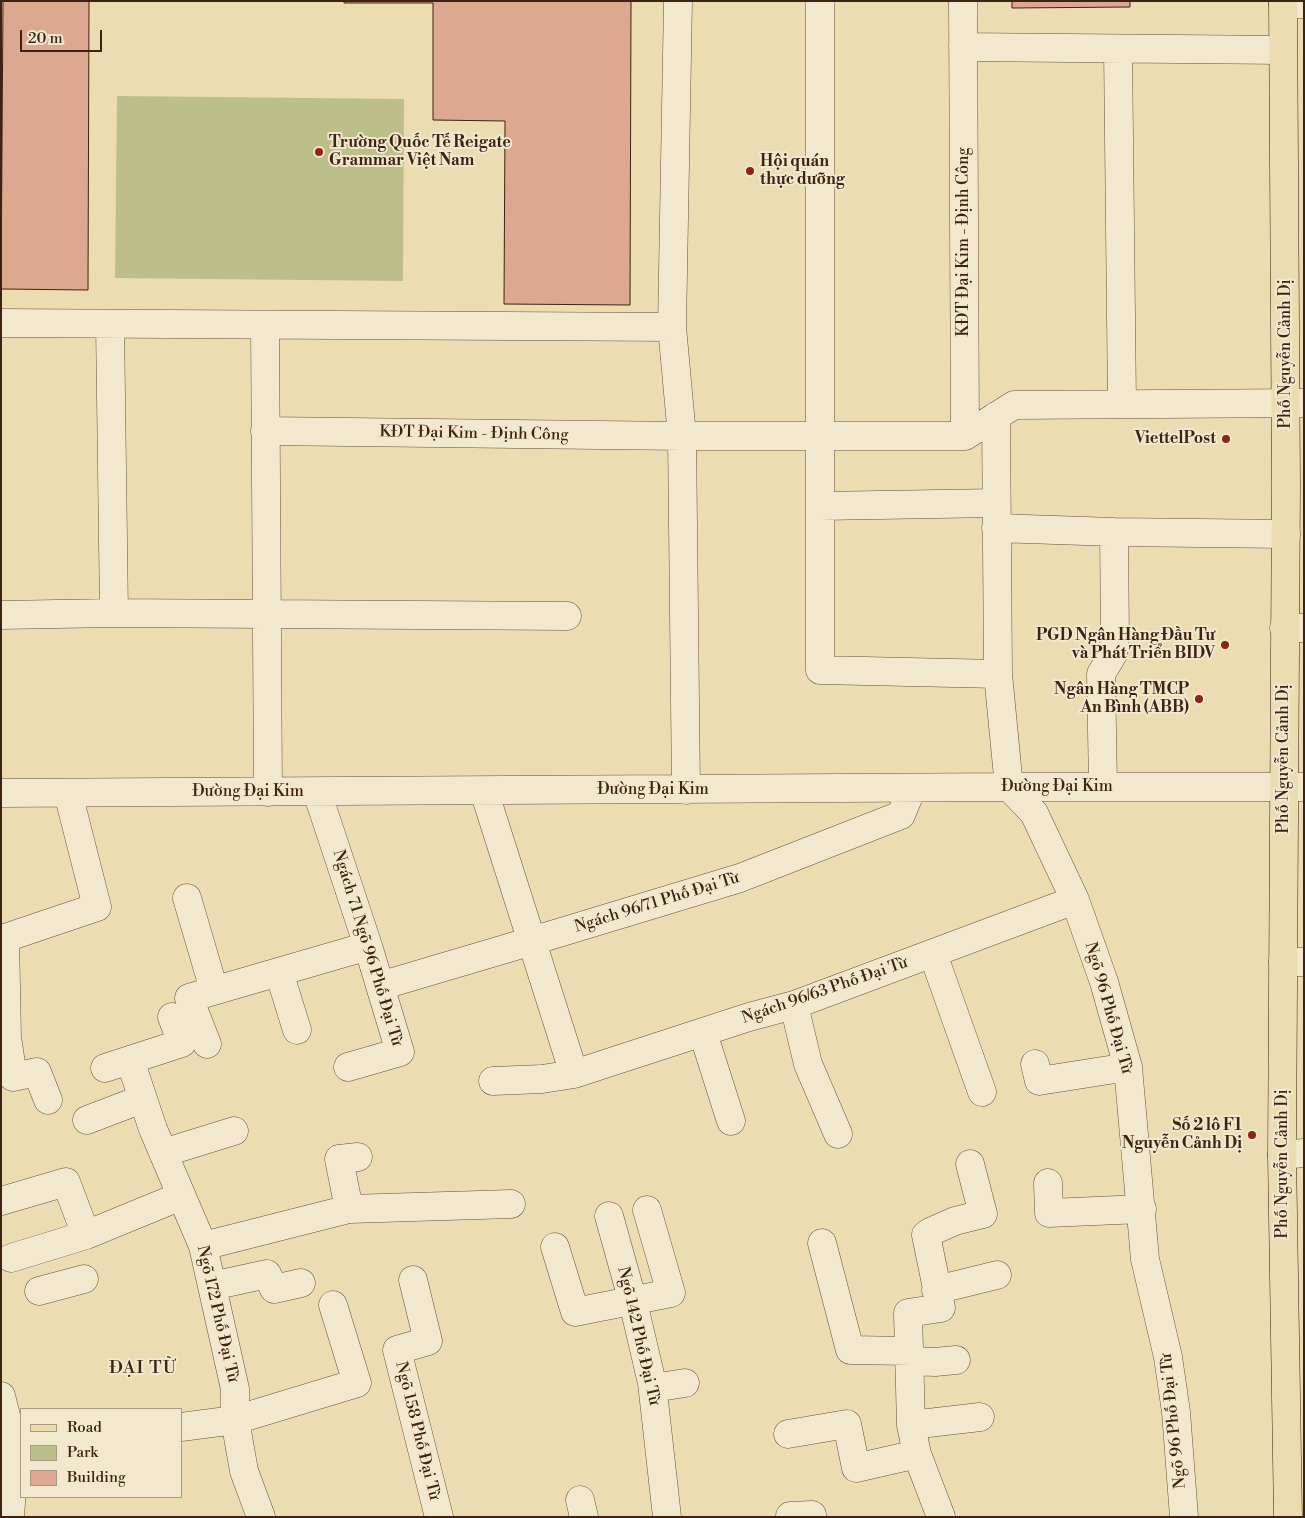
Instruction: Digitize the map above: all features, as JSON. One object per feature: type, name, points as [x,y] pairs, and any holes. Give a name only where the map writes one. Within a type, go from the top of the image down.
[{"type":"main road","name":"Phố Nguyễn Cảnh Dị","points":[[1288,1517],[1294,1356],[1294,628],[1286,534],[1295,487],[1295,403],[1283,50],[1290,3]]},
{"type":"street","points":[[678,1],[672,327],[682,436],[686,790]]},
{"type":"street","points":[[820,1],[820,670],[998,674]]},
{"type":"street","name":"KĐT Đại Kim - Định Công","points":[[265,431],[682,436],[965,436],[963,1]]},
{"type":"street","points":[[963,48],[1283,50]]},
{"type":"street","points":[[1118,50],[1122,404]]},
{"type":"street","points":[[1,323],[672,327]]},
{"type":"street","points":[[110,324],[114,613]]},
{"type":"street","points":[[264,325],[268,792]]},
{"type":"street","points":[[965,436],[1014,405],[1295,403]]},
{"type":"street","points":[[996,416],[998,674],[1009,787]]},
{"type":"street","points":[[820,506],[996,515],[1114,532],[1286,534]]},
{"type":"street","points":[[1103,786],[1101,674],[1113,654],[1115,638],[1114,532]]},
{"type":"street","points":[[1,615],[114,613],[567,616]]},
{"type":"street","name":"Đường Đại Kim","points":[[1,793],[1103,786],[1294,787]]},
{"type":"street","name":"Ngõ 96 Phố Đại Từ","points":[[1009,787],[1034,813],[1075,900],[1104,982],[1128,1067],[1145,1259],[1168,1357],[1176,1412],[1184,1517]]},
{"type":"street","name":"Ngách 96/71 Phố Đại Từ","points":[[380,986],[532,942],[740,878],[901,815],[912,788]]},
{"type":"street","points":[[484,791],[574,1074]]},
{"type":"street","name":"Ngách 71 Ngõ 96 Phố Đại Từ","points":[[317,792],[368,946],[400,1052],[348,1067]]},
{"type":"street","points":[[48,1100],[37,1072],[12,1078],[7,1037],[5,938],[97,907],[68,793]]},
{"type":"street","points":[[186,898],[214,990]]},
{"type":"street","name":"Ngách 96/63 Phố Đại Từ","points":[[493,1081],[542,1079],[574,1074],[749,1017],[794,1005],[1075,900]]},
{"type":"street","points":[[207,1044],[189,998],[368,946]]},
{"type":"street","points":[[933,954],[982,1092]]},
{"type":"street","points":[[279,972],[297,1030]]},
{"type":"street","points":[[794,1005],[808,1064],[838,1134]]},
{"type":"street","points":[[105,1068],[182,1043],[172,1017]]},
{"type":"street","points":[[703,1033],[731,1121]]},
{"type":"street","name":"Ngõ 172 Phố Đại Từ","points":[[130,1060],[153,1129],[203,1246],[234,1389],[235,1420],[244,1471],[261,1517]]},
{"type":"street","points":[[1035,1064],[1039,1081],[1128,1067]]},
{"type":"street","points":[[87,1120],[142,1099]]},
{"type":"street","points":[[163,1153],[234,1131]]},
{"type":"street","points":[[349,1209],[339,1159],[358,1157]]},
{"type":"street","points":[[941,1517],[917,1454],[911,1425],[908,1313],[940,1308],[926,1235],[928,1227],[982,1214],[970,1164]]},
{"type":"street","points":[[1,1201],[66,1182],[76,1238],[80,1280],[39,1292]]},
{"type":"street","points":[[1048,1183],[1049,1212],[1142,1209]]},
{"type":"street","points":[[11,1258],[76,1238],[181,1196]]},
{"type":"street","points":[[203,1246],[349,1209],[511,1204]]},
{"type":"street","points":[[555,1247],[575,1312],[671,1293],[647,1210]]},
{"type":"street","name":"Ngõ 142 Phố Đại Từ","points":[[609,1216],[633,1302],[653,1388],[665,1516]]},
{"type":"street","points":[[822,1243],[850,1350],[910,1356],[935,1362],[956,1360]]},
{"type":"street","points":[[212,1286],[267,1274],[274,1289],[301,1283]]},
{"type":"street","points":[[936,1290],[997,1275]]},
{"type":"street","name":"Ngõ 158 Phố Đại Từ","points":[[413,1280],[428,1341],[397,1350],[439,1517]]},
{"type":"street","points":[[182,1427],[235,1420],[357,1383],[333,1305]]},
{"type":"street","points":[[653,1388],[685,1383]]},
{"type":"street","points":[[1,1396],[8,1424],[12,1473],[10,1517]]},
{"type":"street","points":[[911,1425],[980,1418]]},
{"type":"street","points":[[788,1434],[848,1424],[856,1468],[917,1454]]},
{"type":"green space","points":[[117,96],[404,99],[403,281],[115,278]]},
{"type":"building","points":[[3,1],[89,1],[88,290],[1,289]]},
{"type":"building","points":[[344,1],[631,1],[630,305],[504,304],[505,121],[433,120],[433,3],[344,3]]},
{"type":"building","points":[[1012,1],[1130,1],[1130,7],[1012,8]]},
{"type":"place","name":"Trường Quốc Tế Reigate Grammar Việt Nam","points":[[319,152]]},
{"type":"place","name":"Hội quán thực dưỡng","points":[[750,171]]},
{"type":"place","name":"ViettelPost","points":[[1226,439]]},
{"type":"place","name":"PGD Ngân Hàng Đầu Tư và Phát Triển BIDV","points":[[1225,645]]},
{"type":"place","name":"Ngân Hàng TMCP An Bình (ABB)","points":[[1199,699]]},
{"type":"place","name":"Số 2 lô F1 Nguyễn Cảnh Dị","points":[[1252,1135]]},
{"type":"district","name":"ĐẠI TỪ","points":[[143,1369]]}]
